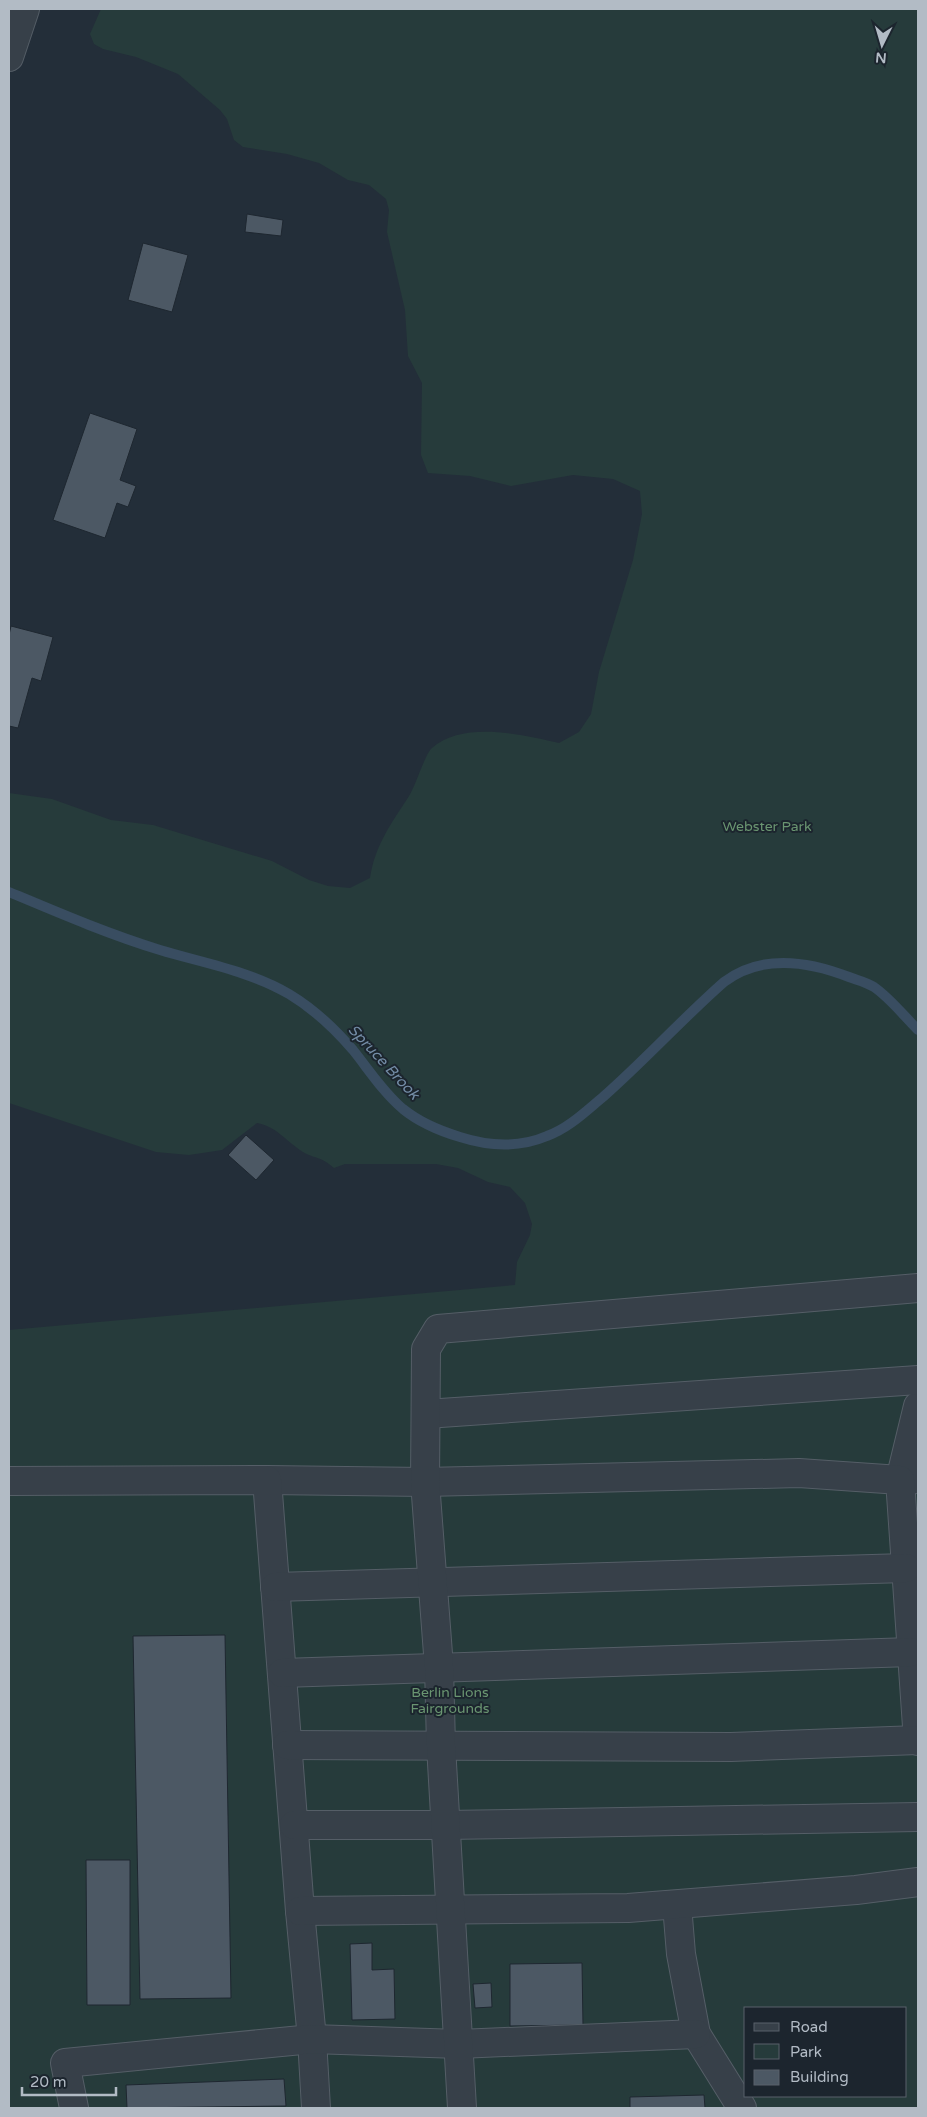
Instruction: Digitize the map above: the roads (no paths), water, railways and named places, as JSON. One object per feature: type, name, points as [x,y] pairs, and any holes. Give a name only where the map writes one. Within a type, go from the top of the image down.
[{"type":"street","points":[[9,57],[25,9]]},
{"type":"street","points":[[462,2108],[441,1746],[439,1667],[425,1482],[426,1349],[438,1329],[918,1288]]},
{"type":"street","points":[[426,1414],[918,1380]]},
{"type":"street","points":[[287,1744],[731,1747],[918,1741],[906,1568],[909,1480],[918,1406]]},
{"type":"street","points":[[9,1481],[267,1480],[425,1482],[799,1473],[909,1480]]},
{"type":"street","points":[[267,1480],[316,2108]]},
{"type":"street","points":[[275,1587],[906,1568]]},
{"type":"street","points":[[282,1673],[911,1652]]},
{"type":"street","points":[[294,1825],[446,1825],[918,1817]]},
{"type":"street","points":[[300,1911],[628,1908],[856,1890],[918,1882]]},
{"type":"street","points":[[677,1905],[680,1954],[696,2034],[742,2108]]},
{"type":"street","points":[[74,2108],[65,2063],[312,2038],[459,2044],[696,2034]]},
{"type":"waterway","name":"Spruce Brook","points":[[9,892],[122,937],[160,950],[242,973],[274,986],[307,1006],[331,1027],[353,1050],[376,1081],[409,1114],[445,1132],[492,1144],[515,1144],[536,1140],[555,1133],[570,1124],[619,1083],[724,982],[738,973],[753,967],[769,964],[801,964],[833,971],[865,982],[886,996],[918,1030]]},
{"type":"park label","name":"Webster Park","points":[[767,826]]},
{"type":"park label","name":"Berlin Lions Fairgrounds","points":[[450,1700]]}]
